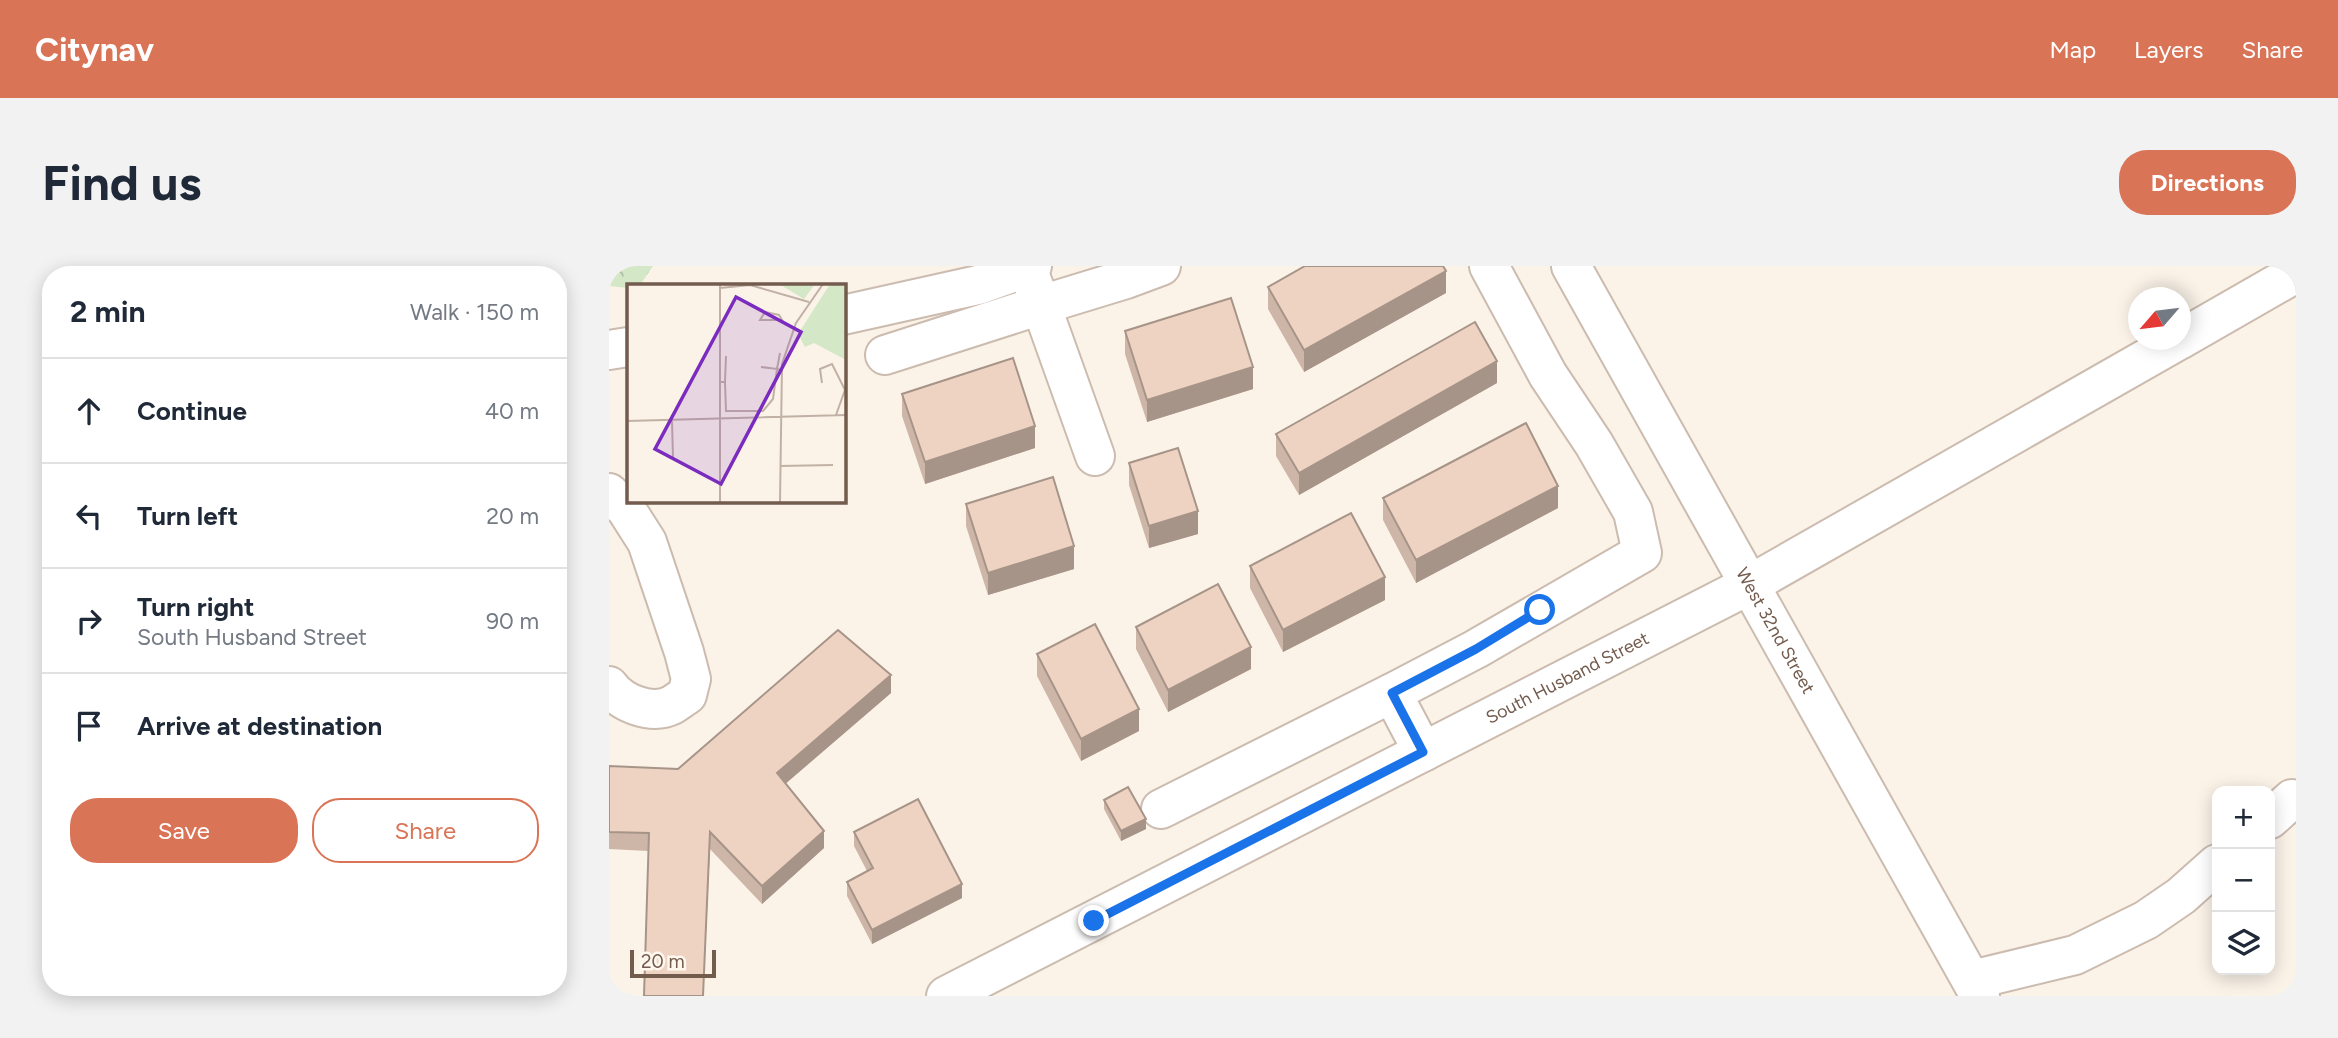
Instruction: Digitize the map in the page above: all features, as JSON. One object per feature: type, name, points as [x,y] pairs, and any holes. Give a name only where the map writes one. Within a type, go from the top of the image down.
[{"type":"street","points":[[885,355],[1161,266]]},
{"type":"street","points":[[1161,809],[1476,649],[1642,553],[1633,512],[1594,443],[1548,375],[1489,266]]},
{"type":"street","name":"West 32nd Street","points":[[1571,266],[1976,988]]},
{"type":"street","points":[[845,316],[978,285],[1030,267],[1095,456]]},
{"type":"street","name":"South Husband Street","points":[[2191,333],[2296,273]]},
{"type":"street","points":[[609,350],[627,347]]},
{"type":"street","name":"South Husband Street","points":[[946,996],[1749,585],[2161,350]]},
{"type":"street","points":[[609,493],[626,509],[647,542],[691,679],[687,695],[671,706],[652,709],[626,702],[609,686]]},
{"type":"street","points":[[1392,693],[1423,752]]},
{"type":"street","points":[[1976,988],[2075,955],[2146,920],[2181,896],[2212,868]]},
{"type":"green space","points":[[609,266],[653,266],[641,284],[627,284],[627,288],[609,286]]},
{"type":"building","points":[[1305,266],[1443,266],[1446,271],[1304,350],[1268,287]]},
{"type":"building","points":[[1231,298],[1253,367],[1147,400],[1125,331]]},
{"type":"building","points":[[1475,322],[1497,361],[1299,473],[1276,434]]},
{"type":"building","points":[[1013,358],[1035,426],[925,462],[902,394]]},
{"type":"building","points":[[1526,423],[1558,486],[1416,560],[1383,498]]},
{"type":"building","points":[[1178,448],[1198,511],[1149,526],[1129,463]]},
{"type":"building","points":[[1053,477],[1074,546],[988,573],[966,504]]},
{"type":"building","points":[[1351,513],[1385,577],[1283,630],[1250,566]]},
{"type":"building","points":[[1218,584],[1251,647],[1168,690],[1136,627]]},
{"type":"building","points":[[1095,624],[1139,709],[1081,739],[1037,654]]},
{"type":"building","points":[[838,630],[891,675],[777,773],[824,831],[762,886],[710,832],[703,996],[644,996],[649,833],[609,832],[609,766],[678,769]]},
{"type":"building","points":[[1128,787],[1146,819],[1121,831],[1104,800]]},
{"type":"building","points":[[918,799],[962,884],[872,930],[847,882],[873,868],[854,832]]},
{"type":"route","points":[[1094,921],[1423,752],[1392,693],[1476,649],[1540,610]]}]
